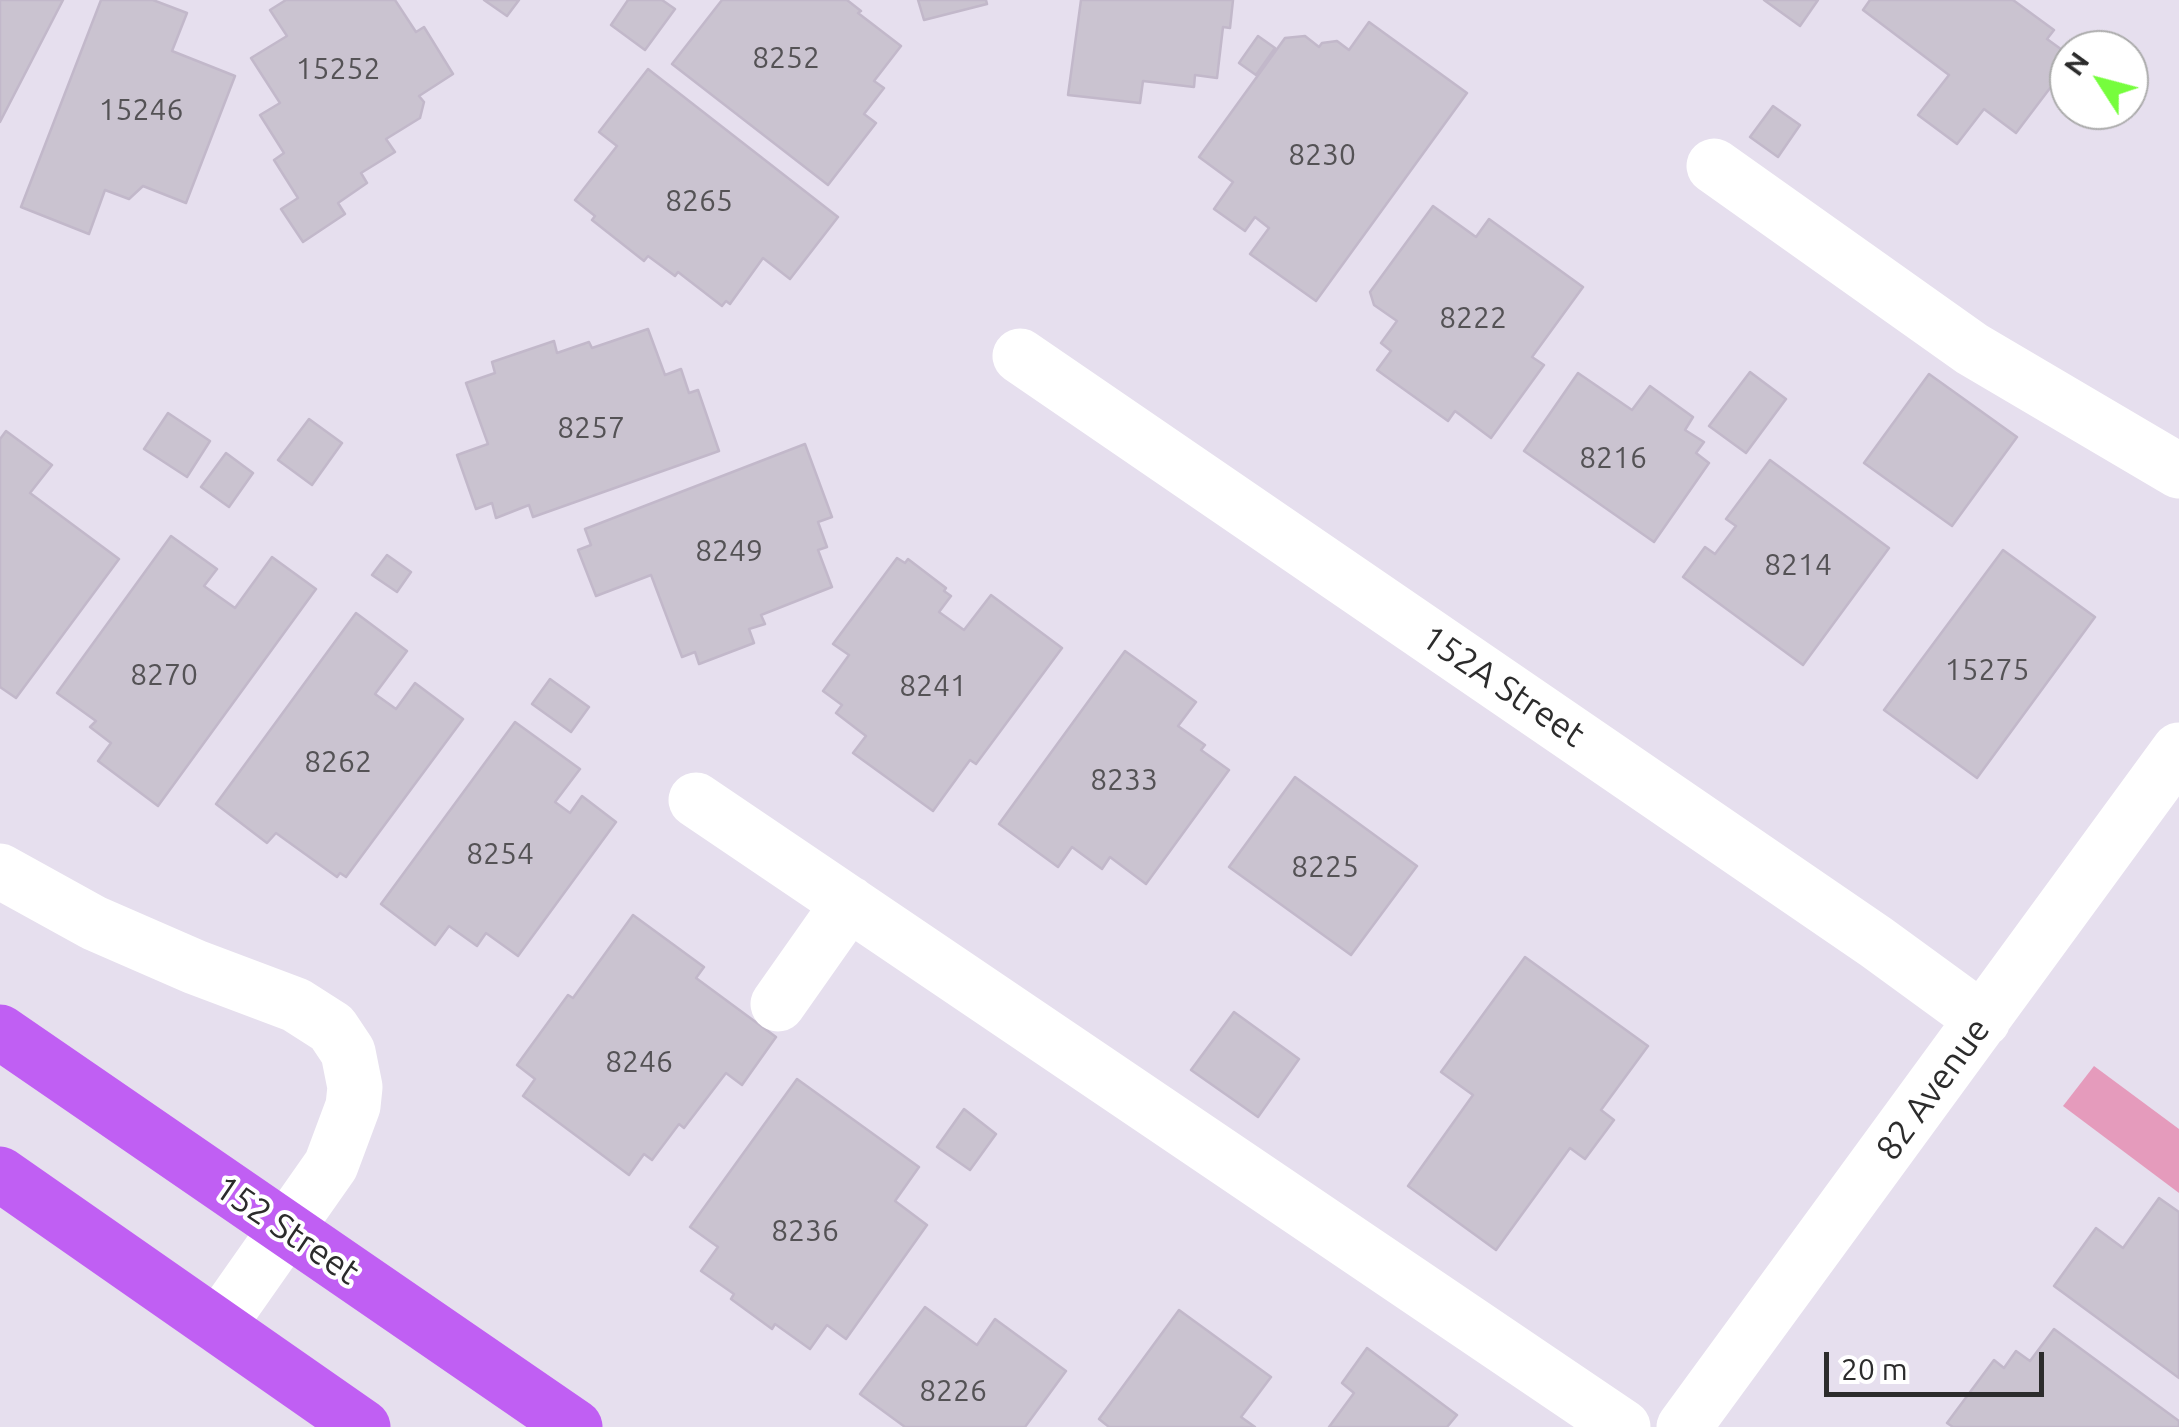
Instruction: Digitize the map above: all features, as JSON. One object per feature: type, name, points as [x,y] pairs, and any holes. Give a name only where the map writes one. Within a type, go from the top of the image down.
[{"type":"main road","name":"152 Street","points":[[0,1032],[575,1427]]},
{"type":"main road","points":[[0,1174],[363,1427]]},
{"type":"street","points":[[1714,166],[1972,349],[2179,471]]},
{"type":"street","name":"152A Street","points":[[1020,356],[1876,942],[1982,1020]]},
{"type":"street","name":"82 Avenue","points":[[1684,1427],[2179,750]]},
{"type":"street","points":[[696,800],[1623,1427]]},
{"type":"street","points":[[0,870],[94,923],[195,967],[296,1004],[332,1028],[348,1052],[355,1087],[348,1125],[332,1165],[218,1326]]},
{"type":"street","points":[[778,1004],[849,904]]},
{"type":"shaded area","points":[[2094,1066],[2179,1129],[2179,1193],[2063,1106]]},
{"type":"building","points":[[0,0],[63,0],[0,122]]},
{"type":"building","points":[[101,0],[153,0],[187,13],[172,51],[235,76],[186,203],[143,186],[129,199],[105,190],[89,234],[21,207]]},
{"type":"building","points":[[286,0],[395,0],[416,32],[424,27],[453,74],[419,96],[424,102],[420,118],[386,139],[395,152],[361,173],[367,183],[338,203],[345,214],[303,242],[281,209],[298,198],[274,160],[284,153],[260,115],[280,103],[251,58],[287,36],[270,10]]},
{"type":"building","points":[[484,0],[519,0],[507,16]]},
{"type":"building","points":[[628,0],[662,0],[675,9],[645,50],[611,25]]},
{"type":"building","points":[[722,0],[847,0],[901,46],[874,81],[884,88],[864,114],[876,123],[828,185],[672,64]]},
{"type":"building","points":[[918,0],[986,0],[987,4],[924,20]]},
{"type":"building","points":[[1081,0],[1233,0],[1230,28],[1223,27],[1217,78],[1195,75],[1194,87],[1143,81],[1140,103],[1068,95]]},
{"type":"building","points":[[1764,0],[1818,0],[1800,26]]},
{"type":"building","points":[[1870,0],[2013,0],[2054,30],[2049,30],[2047,39],[2049,89],[2016,133],[1984,109],[1957,144],[1918,115],[1949,75],[1863,10]]},
{"type":"building","points":[[1369,22],[1467,93],[1316,301],[1250,254],[1269,228],[1255,217],[1245,231],[1214,209],[1233,182],[1199,157],[1285,38],[1305,36],[1319,47],[1337,41],[1349,50]]},
{"type":"building","points":[[1258,36],[1275,48],[1256,75],[1239,63]]},
{"type":"building","points":[[648,69],[838,217],[790,279],[763,258],[730,304],[726,301],[722,306],[678,272],[675,276],[648,256],[644,261],[592,220],[595,216],[575,200],[617,146],[599,132]]},
{"type":"building","points":[[1773,106],[1800,125],[1778,157],[1750,137]]},
{"type":"building","points":[[1433,206],[1476,237],[1489,219],[1583,287],[1532,357],[1544,365],[1491,438],[1455,411],[1448,421],[1377,370],[1391,351],[1381,343],[1397,321],[1374,305],[1370,292]]},
{"type":"building","points":[[648,329],[665,375],[681,369],[689,393],[698,390],[719,451],[533,517],[529,505],[496,518],[492,503],[476,509],[457,455],[488,444],[466,383],[495,373],[492,362],[554,341],[557,353],[589,342],[592,348]]},
{"type":"building","points":[[1750,372],[1786,399],[1746,453],[1709,426]]},
{"type":"building","points":[[1578,373],[1632,410],[1650,386],[1693,417],[1685,430],[1704,442],[1696,453],[1709,463],[1654,542],[1524,451]]},
{"type":"building","points":[[1929,374],[2017,437],[1952,526],[1864,463]]},
{"type":"building","points":[[168,413],[210,441],[187,477],[144,449]]},
{"type":"building","points":[[309,419],[342,443],[312,485],[278,460]]},
{"type":"building","points":[[6,431],[52,465],[30,493],[119,559],[16,698],[0,687],[0,439]]},
{"type":"building","points":[[805,444],[832,517],[818,522],[827,547],[818,550],[832,587],[761,615],[765,624],[749,629],[754,643],[699,664],[695,652],[682,657],[651,575],[596,596],[578,550],[591,545],[585,529]]},
{"type":"building","points":[[226,453],[253,473],[229,507],[201,487]]},
{"type":"building","points":[[1770,460],[1889,548],[1803,665],[1683,577],[1705,547],[1715,554],[1736,526],[1726,519]]},
{"type":"building","points":[[171,536],[217,569],[204,586],[235,608],[272,557],[316,589],[158,806],[98,761],[111,743],[90,727],[96,721],[57,693]]},
{"type":"building","points":[[2003,550],[2095,617],[1977,778],[1884,710]]},
{"type":"building","points":[[387,555],[411,572],[397,592],[372,575]]},
{"type":"building","points":[[897,558],[905,563],[908,559],[946,588],[944,591],[951,596],[939,612],[964,630],[991,595],[1062,648],[976,764],[970,760],[933,811],[853,753],[866,736],[836,713],[842,705],[823,691],[849,655],[833,644]]},
{"type":"building","points":[[356,613],[407,651],[375,694],[396,709],[415,683],[463,719],[346,877],[340,873],[337,877],[276,833],[267,843],[216,804]]},
{"type":"building","points":[[1125,651],[1196,702],[1178,726],[1205,745],[1201,750],[1229,770],[1146,884],[1110,857],[1102,869],[1072,847],[1058,867],[999,824]]},
{"type":"building","points":[[550,679],[589,707],[571,732],[532,704]]},
{"type":"building","points":[[515,722],[580,769],[555,802],[570,813],[582,796],[616,822],[518,956],[486,933],[477,946],[449,926],[435,945],[381,904]]},
{"type":"building","points":[[1295,777],[1417,866],[1351,955],[1229,867]]},
{"type":"building","points":[[633,915],[704,967],[696,978],[776,1037],[742,1085],[726,1073],[684,1128],[679,1124],[652,1160],[644,1154],[629,1175],[523,1096],[535,1079],[517,1065],[568,995],[573,998]]},
{"type":"building","points":[[1525,957],[1648,1046],[1601,1110],[1614,1120],[1585,1159],[1570,1148],[1496,1250],[1408,1186],[1473,1095],[1441,1072]]},
{"type":"building","points":[[1234,1012],[1299,1059],[1258,1117],[1191,1070]]},
{"type":"building","points":[[797,1079],[919,1167],[895,1201],[927,1225],[846,1339],[827,1325],[810,1349],[775,1324],[772,1329],[731,1299],[734,1294],[701,1271],[718,1247],[690,1227]]},
{"type":"building","points":[[964,1109],[996,1134],[970,1170],[937,1147]]},
{"type":"building","points":[[2159,1198],[2179,1212],[2179,1378],[2054,1286],[2096,1228],[2123,1248]]},
{"type":"building","points":[[925,1307],[977,1345],[995,1319],[1066,1371],[1025,1427],[905,1427],[860,1394]]},
{"type":"building","points":[[1179,1310],[1271,1377],[1241,1417],[1255,1427],[1109,1427],[1099,1419]]},
{"type":"building","points":[[2054,1329],[2179,1421],[2179,1427],[1953,1427],[1947,1423],[1994,1360],[2004,1368],[2016,1351],[2030,1361]]},
{"type":"building","points":[[1367,1348],[1457,1415],[1447,1427],[1329,1427],[1354,1393],[1342,1383]]}]
